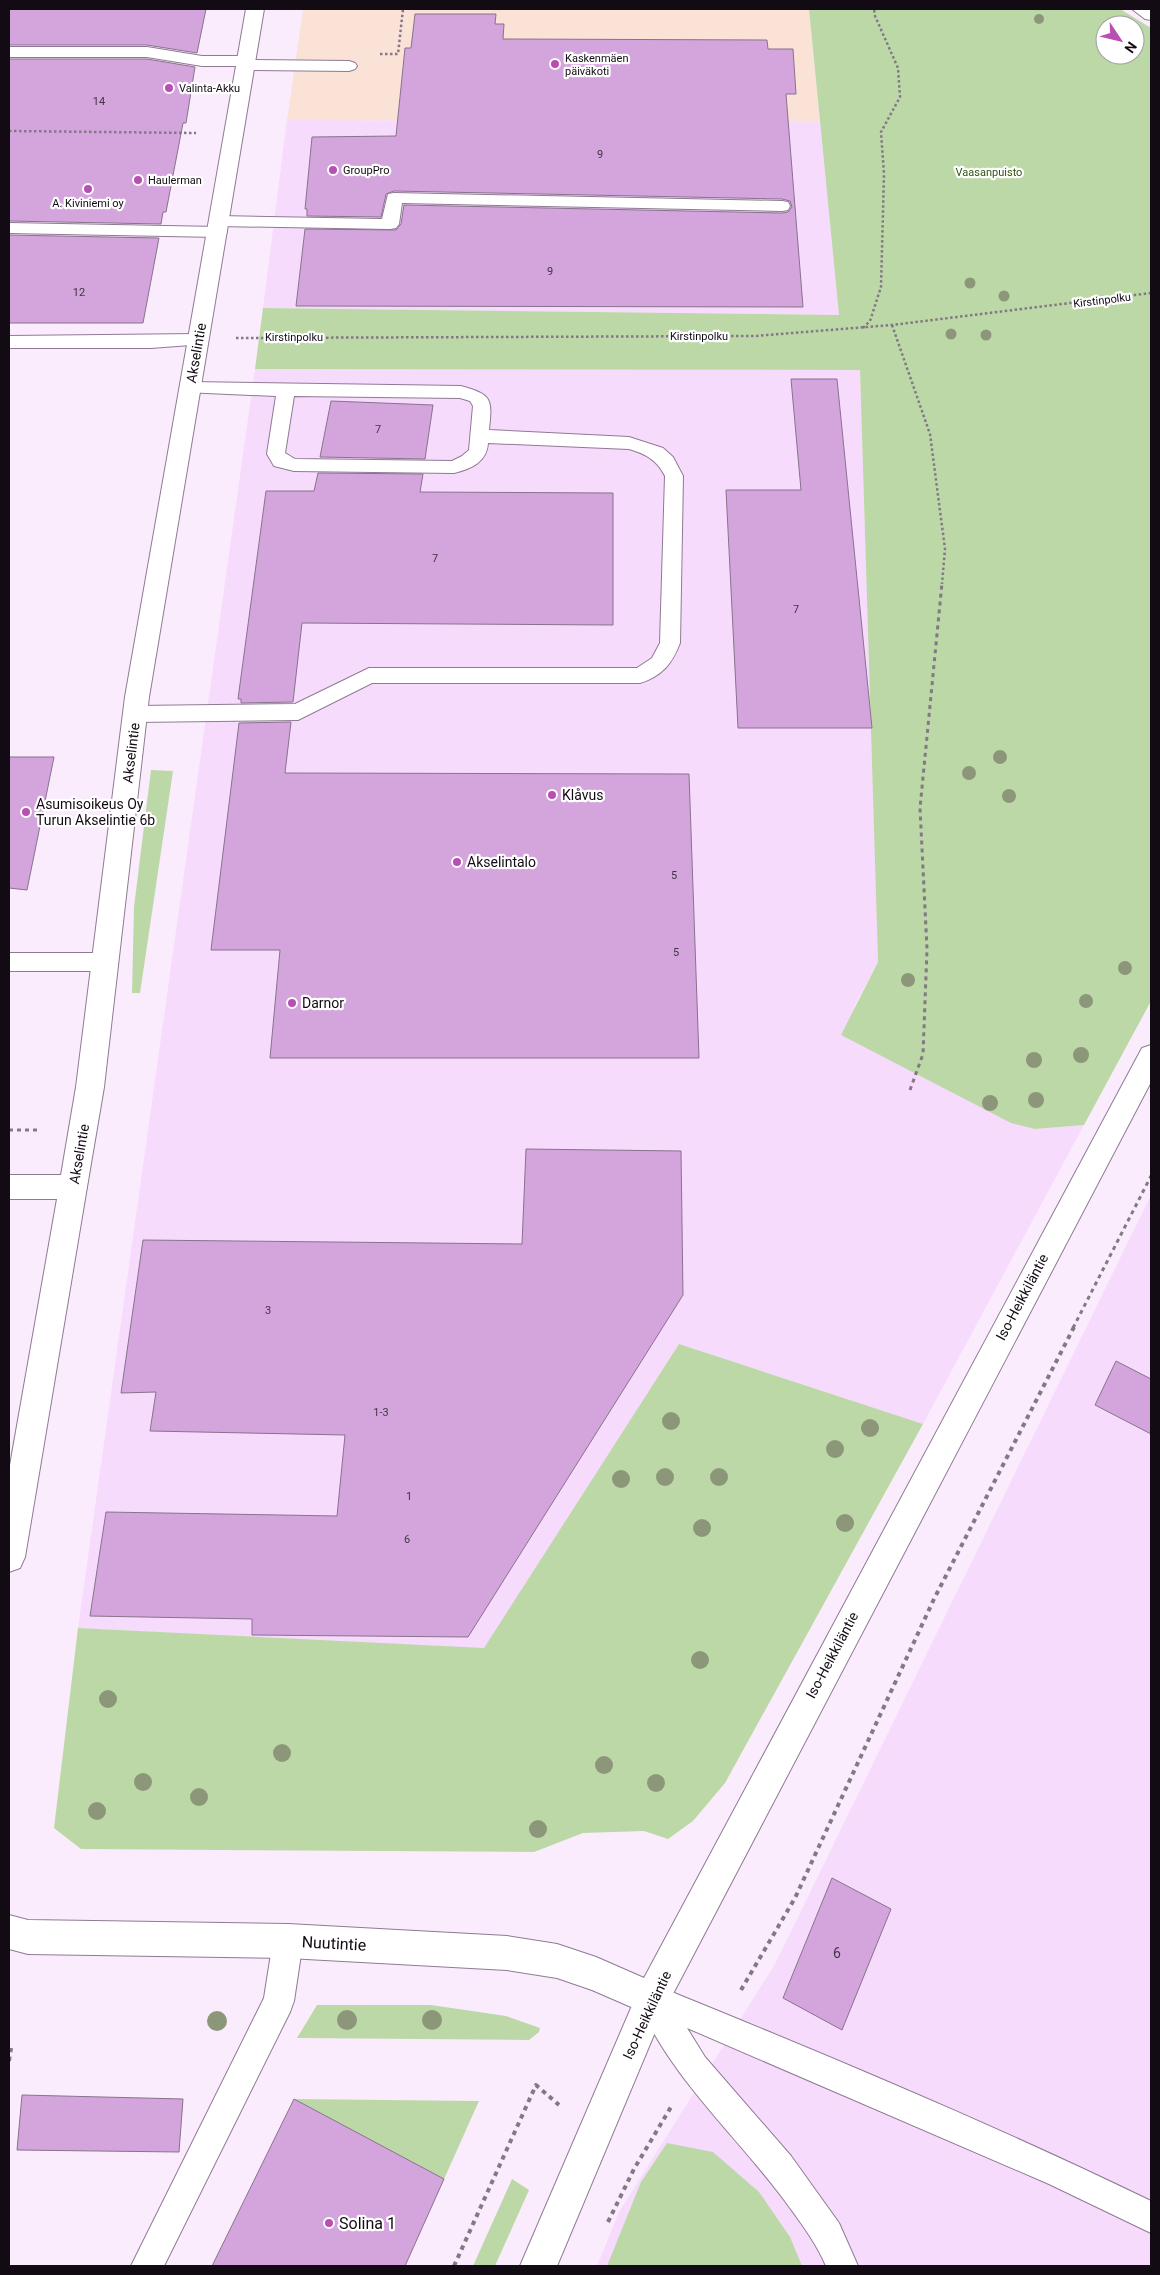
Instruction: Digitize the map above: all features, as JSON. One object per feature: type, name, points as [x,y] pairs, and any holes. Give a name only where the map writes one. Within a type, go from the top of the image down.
[{"type":"street","name":"Akselintie","points":[[9,1557],[90,1087],[136,714],[255,9]]},
{"type":"street","points":[[1141,9],[1151,15]]},
{"type":"street","name":"Iso-Heikkiläntie","points":[[538,2266],[652,1999],[1151,1056]]},
{"type":"street","points":[[9,1187],[73,1187]]},
{"type":"street","name":"Nuutintie","points":[[9,1932],[28,1937],[288,1941],[507,1953],[557,1961],[596,1974],[652,1999]]},
{"type":"lane","points":[[9,52],[147,52],[202,61],[349,66]]},
{"type":"lane","points":[[9,228],[390,224],[394,198],[782,206]]},
{"type":"lane","points":[[9,342],[151,342],[198,340]]},
{"type":"lane","points":[[190,388],[461,392],[476,397],[482,405],[478,452],[469,461],[454,467],[294,465],[281,461],[276,454],[286,390]]},
{"type":"lane","points":[[136,714],[298,712],[369,676],[640,675],[653,670],[664,659],[670,643],[674,476],[667,460],[652,450],[630,443],[480,436]]},
{"type":"lane","points":[[9,962],[105,962]]},
{"type":"lane","points":[[147,2266],[279,2001],[288,1941]]},
{"type":"lane","points":[[652,1999],[760,2043],[1060,2173],[1151,2217]]},
{"type":"lane","points":[[652,1999],[694,2068],[780,2167],[828,2234],[842,2266]]},
{"type":"path","points":[[379,54],[398,54],[403,9]]},
{"type":"path","points":[[863,328],[870,321],[881,287],[884,174],[881,132],[900,97],[898,68],[875,16],[874,9]]},
{"type":"path","points":[[9,131],[164,132]]},
{"type":"path","name":"Kirstinpolku","points":[[245,338],[756,336],[892,325],[1151,294]]},
{"type":"path","points":[[892,325],[930,434],[944,549],[920,808],[927,949],[922,1054],[910,1090]]},
{"type":"path","points":[[719,2027],[795,1898],[934,1599],[1151,1176]]},
{"type":"path","points":[[9,2060],[11,2048]]},
{"type":"path","points":[[604,2231],[634,2169],[694,2068]]},
{"type":"path","points":[[454,2266],[536,2085]]},
{"type":"shaded area","name":"Kaskenmäen päiväkoti","points":[[303,9],[809,9],[820,122],[287,120]]},
{"type":"shaded area","points":[[287,120],[820,122],[839,315],[263,308]]},
{"type":"shaded area","points":[[255,369],[860,370],[878,962],[854,1007],[1035,1129],[1084,1125],[923,1424],[679,1344],[484,1649],[78,1628]]},
{"type":"shaded area","points":[[1151,1195],[1151,2266],[597,2266],[619,2212],[775,1964]]},
{"type":"green space","name":"Vaasanpuisto","points":[[809,9],[1120,9],[1130,15],[1095,15],[1095,65],[1145,65],[1145,24],[1151,28],[1151,1001],[1084,1125],[1035,1129],[1011,1123],[841,1035],[878,962],[860,370],[255,369],[263,308],[839,315]]},
{"type":"green space","points":[[151,770],[173,771],[140,993],[132,993],[134,907]]},
{"type":"green space","points":[[679,1344],[923,1424],[725,1783],[693,1821],[668,1839],[644,1831],[583,1833],[534,1852],[81,1849],[54,1828],[78,1628],[484,1648]]},
{"type":"green space","points":[[317,2005],[431,2005],[506,2016],[540,2028],[539,2032],[529,2040],[297,2038]]},
{"type":"green space","points":[[294,2099],[479,2101],[444,2179]]},
{"type":"green space","points":[[667,2143],[713,2152],[759,2192],[790,2237],[802,2266],[607,2266],[641,2182]]},
{"type":"green space","points":[[512,2179],[529,2190],[495,2266],[473,2266]]},
{"type":"building","points":[[9,9],[206,9],[197,53],[147,45],[9,45]]},
{"type":"building","points":[[415,14],[496,14],[495,24],[504,24],[503,39],[767,40],[768,49],[793,49],[796,94],[786,94],[803,307],[296,306],[305,229],[396,230],[401,224],[404,205],[782,213],[788,212],[792,207],[790,201],[782,199],[394,191],[386,194],[381,217],[307,216],[307,209],[305,209],[312,137],[396,136],[405,48],[411,48]]},
{"type":"building","points":[[9,59],[147,59],[195,67],[186,123],[183,123],[166,212],[163,212],[161,224],[9,221]]},
{"type":"building","points":[[9,235],[159,238],[143,323],[9,323]]},
{"type":"building","points":[[791,379],[837,379],[872,728],[738,728],[726,490],[801,490]]},
{"type":"building","points":[[331,401],[433,405],[425,459],[320,457]]},
{"type":"building","points":[[318,473],[423,474],[420,492],[613,493],[613,625],[302,623],[293,702],[241,703],[241,699],[238,699],[266,491],[314,491]]},
{"type":"building","name":"Akselintalo","points":[[291,722],[285,773],[689,774],[699,1058],[270,1058],[280,950],[211,950],[239,723]]},
{"type":"building","name":"Asumisoikeus Oy Turun Akselintie 6b","points":[[9,757],[54,757],[27,890],[9,888]]},
{"type":"building","points":[[526,1149],[681,1151],[683,1295],[468,1637],[252,1635],[252,1619],[90,1616],[106,1512],[337,1516],[345,1435],[150,1431],[156,1392],[121,1393],[143,1240],[522,1244]]},
{"type":"building","points":[[1116,1361],[1151,1379],[1151,1434],[1095,1405]]},
{"type":"building","points":[[832,1878],[891,1909],[842,2030],[783,1998]]},
{"type":"building","points":[[22,2095],[183,2099],[179,2152],[17,2150]]},
{"type":"building","name":"Solina 1","points":[[294,2099],[444,2179],[405,2266],[212,2266]]},
{"type":"place","name":"Kaskenmäen päiväkoti","points":[[555,64]]},
{"type":"place","name":"Valinta-Akku","points":[[169,88]]},
{"type":"place","name":"GroupPro","points":[[333,170]]},
{"type":"place","name":"Haulerman","points":[[138,180]]},
{"type":"place","name":"A. Kiviniemi oy","points":[[88,189]]},
{"type":"place","name":"Klåvus","points":[[552,795]]},
{"type":"place","name":"Asumisoikeus Oy Turun Akselintie 6b","points":[[26,812]]},
{"type":"place","name":"Akselintalo","points":[[457,862]]},
{"type":"place","name":"Darnor","points":[[292,1003]]},
{"type":"place","name":"Solina 1","points":[[329,2223]]}]
